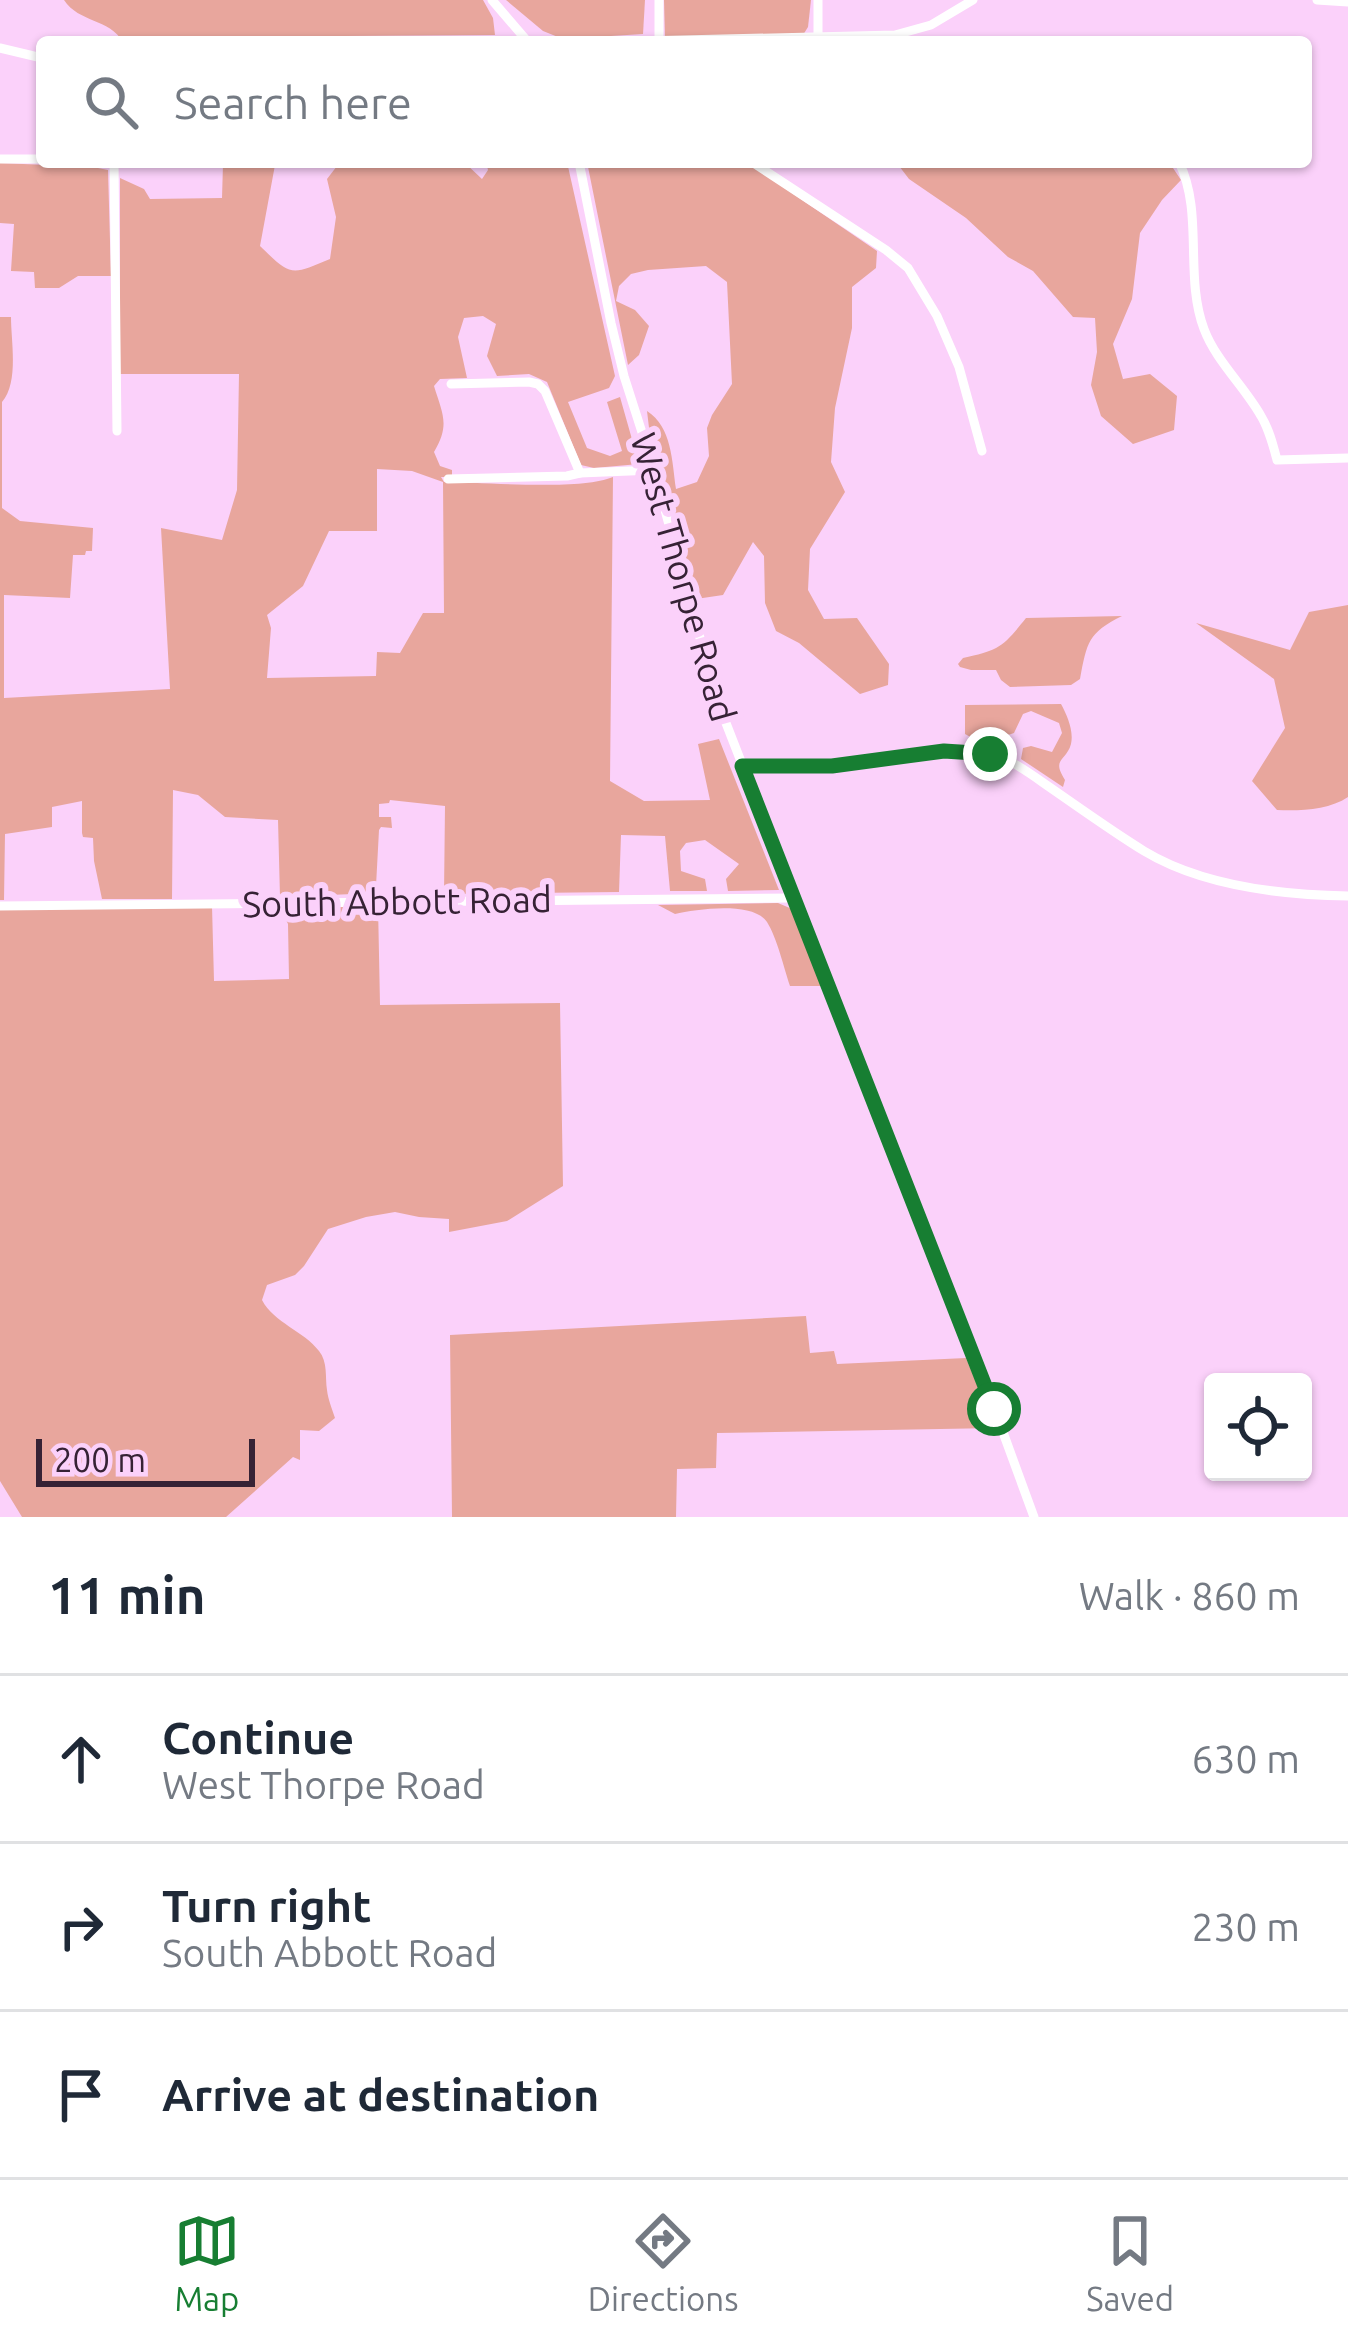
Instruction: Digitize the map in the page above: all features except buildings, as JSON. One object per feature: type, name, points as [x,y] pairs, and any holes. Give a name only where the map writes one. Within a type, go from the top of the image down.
[{"type":"street","points":[[492,0],[523,36]]},
{"type":"street","points":[[658,0],[658,36]]},
{"type":"street","points":[[818,0],[818,36]]},
{"type":"street","points":[[869,36],[931,26],[974,0]]},
{"type":"street","points":[[1317,0],[1348,2]]},
{"type":"street","points":[[931,26],[935,36]]},
{"type":"street","points":[[0,47],[36,56]]},
{"type":"street","points":[[0,159],[36,159]]},
{"type":"street","points":[[114,168],[117,431]]},
{"type":"street","name":"West Thorpe Road","points":[[581,168],[624,376],[699,638],[742,766],[1034,1517]]},
{"type":"street","points":[[761,168],[908,268],[938,316],[982,451]]},
{"type":"street","points":[[1181,168],[1191,207],[1198,307],[1205,331],[1262,418],[1277,460],[1348,458]]},
{"type":"street","points":[[451,384],[538,384],[580,473]]},
{"type":"street","points":[[448,479],[654,470]]},
{"type":"street","points":[[742,766],[832,766],[944,751],[990,754],[1017,765],[1172,865],[1271,890],[1348,896]]},
{"type":"street","name":"South Abbott Road","points":[[0,906],[793,898]]},
{"type":"shaded area","points":[[64,0],[483,0],[493,18],[495,35],[118,36]]},
{"type":"shaded area","points":[[506,0],[645,0],[643,34],[556,36]]},
{"type":"shaded area","points":[[664,0],[811,0],[803,35],[665,36]]},
{"type":"shaded area","points":[[0,163],[108,170],[111,276],[78,276],[59,288],[35,288],[34,272],[11,271],[14,224],[0,223]]},
{"type":"shaded area","points":[[223,168],[274,168],[260,246],[292,270],[330,259],[336,217],[327,179],[335,168],[470,168],[482,179],[488,168],[568,168],[615,376],[609,388],[568,402],[587,448],[610,456],[622,451],[607,402],[620,397],[639,464],[581,465],[547,382],[529,374],[497,376],[487,356],[496,324],[483,316],[464,318],[458,337],[467,378],[440,379],[434,386],[443,427],[434,452],[440,466],[452,470],[452,477],[441,477],[444,482],[531,485],[613,477],[610,781],[644,801],[710,800],[698,744],[719,739],[779,890],[728,891],[726,879],[739,864],[705,840],[686,843],[680,851],[681,871],[705,879],[707,891],[670,891],[665,836],[621,835],[619,892],[444,894],[445,806],[390,800],[379,804],[379,817],[391,817],[392,828],[379,830],[378,893],[280,897],[278,820],[225,817],[198,795],[173,790],[172,899],[102,899],[93,838],[82,833],[82,801],[52,807],[52,827],[5,834],[4,900],[0,900],[0,317],[11,317],[13,361],[11,384],[2,402],[2,508],[20,521],[93,528],[92,551],[73,555],[70,598],[4,595],[4,698],[170,689],[161,528],[222,540],[237,490],[239,374],[120,374],[120,178],[144,189],[150,199],[222,198]],"holes":[[[377,469],[412,471],[443,482],[444,613],[423,613],[400,653],[377,652],[376,676],[267,678],[271,628],[267,615],[303,586],[329,531],[377,531]]]},
{"type":"shaded area","points":[[588,168],[755,168],[877,251],[876,268],[852,287],[852,328],[835,408],[831,462],[845,492],[810,549],[808,590],[824,619],[857,618],[889,664],[888,685],[860,694],[799,643],[776,631],[765,603],[764,556],[753,542],[723,595],[696,599],[647,411],[666,435],[676,489],[697,482],[709,456],[707,428],[732,384],[727,282],[706,266],[631,274],[619,286],[616,301],[635,310],[649,326],[639,355],[628,365]]},
{"type":"shaded area","points":[[901,168],[1173,168],[1181,180],[1140,233],[1132,299],[1113,344],[1123,379],[1150,374],[1177,396],[1174,430],[1133,444],[1101,416],[1091,385],[1097,352],[1095,318],[1073,317],[1033,271],[1008,257],[966,218],[909,179]]},
{"type":"shaded area","points":[[1348,605],[1348,797],[1323,807],[1277,810],[1252,781],[1285,728],[1274,679],[1196,623],[1290,650],[1309,612]]},
{"type":"shaded area","points":[[1122,616],[1091,640],[1080,679],[1071,685],[1010,687],[996,670],[971,670],[958,664],[999,646],[1026,618]]},
{"type":"shaded area","points":[[1061,704],[1072,739],[1059,764],[1063,787],[1021,759],[1023,748],[1031,746],[1052,752],[1062,733],[1059,723],[1031,711],[1023,714],[1014,733],[983,739],[965,734],[965,705]]},
{"type":"shaded area","points":[[778,903],[792,909],[823,986],[790,986],[774,936],[760,915],[724,908],[675,914],[658,905]]},
{"type":"shaded area","points":[[378,905],[380,1005],[560,1003],[563,1186],[507,1221],[449,1232],[449,1219],[395,1212],[328,1229],[295,1275],[267,1285],[262,1300],[267,1308],[322,1355],[335,1418],[319,1431],[300,1430],[300,1460],[293,1457],[226,1517],[22,1517],[0,1481],[0,910],[212,906],[214,981],[289,979],[288,924],[280,907]]},
{"type":"shaded area","points":[[806,1316],[810,1353],[834,1351],[837,1364],[966,1358],[995,1428],[717,1433],[716,1468],[677,1469],[676,1517],[452,1517],[450,1335]]},
{"type":"route","points":[[990,754],[944,751],[832,766],[742,766],[994,1409]]}]
